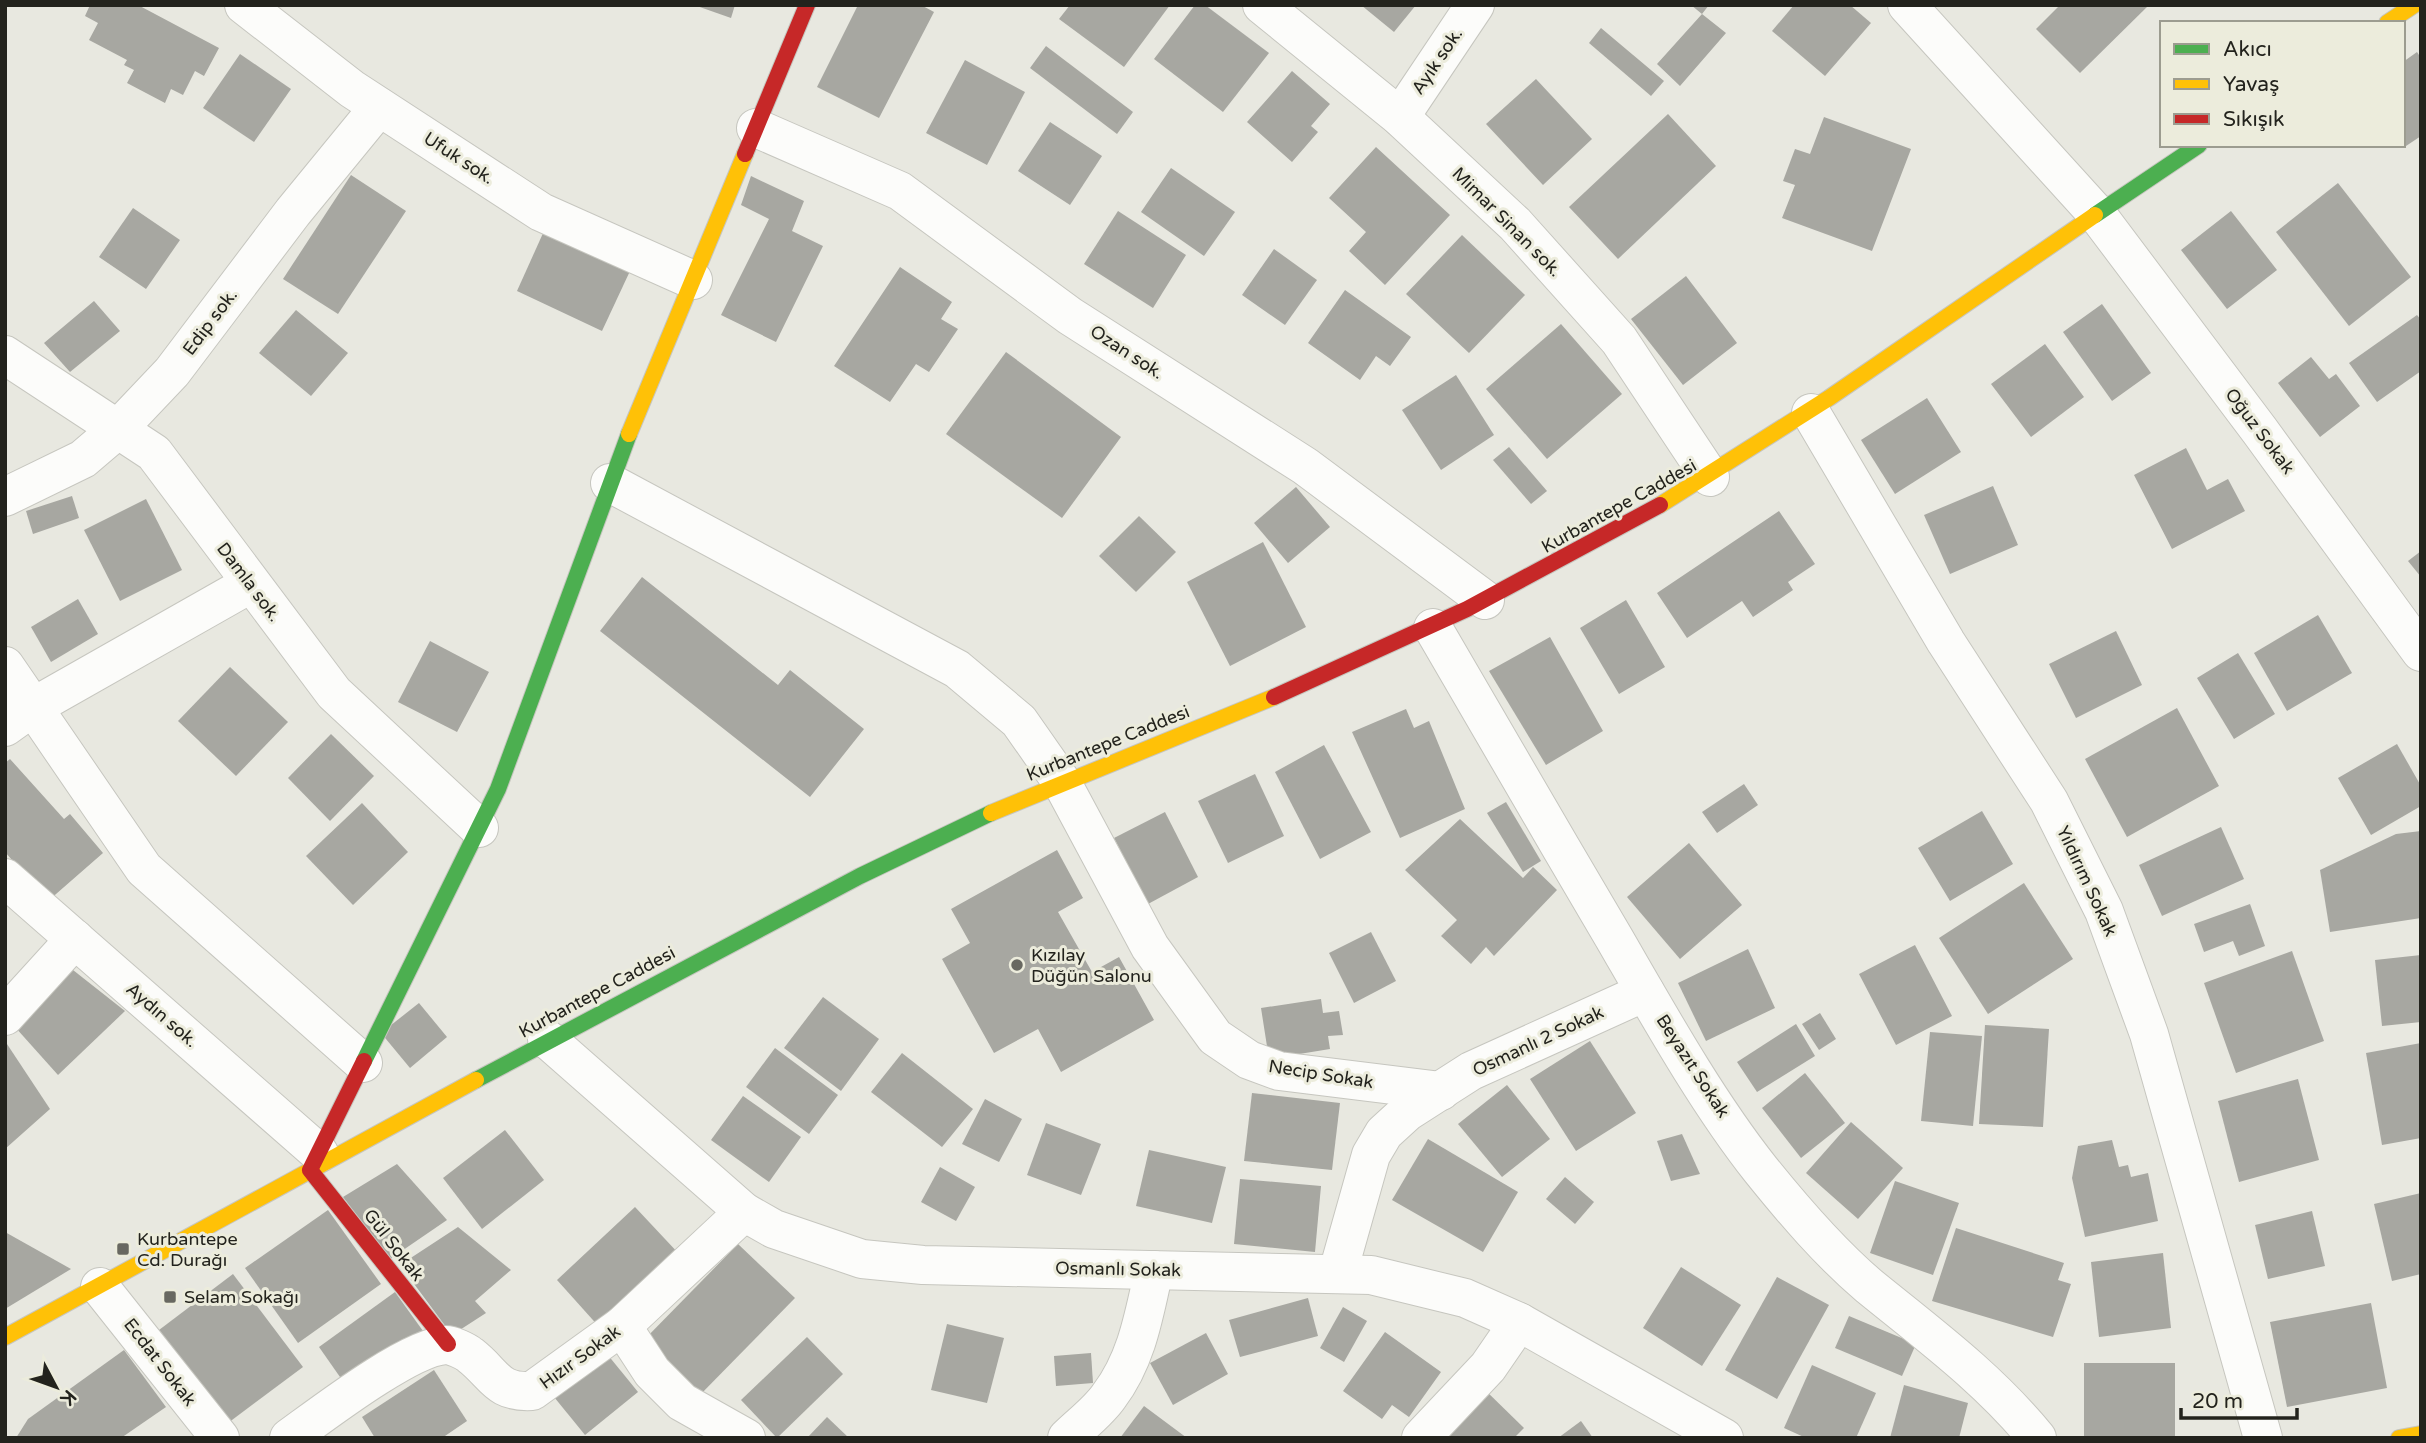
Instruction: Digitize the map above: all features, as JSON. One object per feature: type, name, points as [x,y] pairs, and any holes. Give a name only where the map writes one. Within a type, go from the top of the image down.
[{"type":"main road","points":[[314,1161],[498,789],[610,483],[807,5]]},
{"type":"main road","points":[[2390,21],[2414,5]]},
{"type":"main road","name":"Kurbantepe Caddesi","points":[[5,1337],[100,1287],[314,1161],[933,839],[1061,781],[1237,713],[1433,628],[1485,600],[1710,477],[1811,413],[2096,213],[2196,147]]},
{"type":"main road","name":"Gül Sokak","points":[[314,1161],[448,1345]]},
{"type":"main road","points":[[2399,1438],[2421,1434]]},
{"type":"street","name":"Ufuk sok.","points":[[244,5],[379,107],[541,212],[693,279]]},
{"type":"street","name":"Mimar Sinan sok.","points":[[1262,5],[1400,117],[1515,224],[1619,340],[1710,477]]},
{"type":"street","name":"Ayık sok.","points":[[1400,117],[1475,5]]},
{"type":"street","name":"Oğuz Sokak","points":[[1907,5],[2096,213],[2268,441],[2421,652]]},
{"type":"street","name":"Edip sok.","points":[[5,497],[83,459],[117,430],[172,372],[293,212],[379,107]]},
{"type":"street","name":"Ozan sok.","points":[[756,128],[901,191],[1070,316],[1305,466],[1485,600]]},
{"type":"street","name":"Damla sok.","points":[[5,355],[153,453],[334,692],[479,828]]},
{"type":"street","name":"Yıldırım Sokak","points":[[1811,413],[1946,642],[2049,801],[2104,911],[2149,1034],[2263,1438]]},
{"type":"street","name":"Necip Sokak","points":[[610,483],[957,669],[1019,721],[1061,781],[1150,947],[1215,1037],[1249,1060],[1279,1071],[1441,1091]]},
{"type":"street","points":[[19,717],[250,584]]},
{"type":"street","name":"Beyazıt Sokak","points":[[1433,628],[1645,992],[1759,1167],[1810,1229],[1867,1284],[1934,1336],[1983,1380],[2012,1407],[2037,1438]]},
{"type":"street","points":[[5,666],[19,717],[144,869],[363,1063]]},
{"type":"street","name":"Aydın sok.","points":[[5,878],[75,939],[314,1161]]},
{"type":"street","points":[[5,1016],[75,939]]},
{"type":"street","name":"Osmanlı 2 Sokak","points":[[1338,1272],[1371,1155],[1384,1133],[1407,1112],[1506,1053],[1645,992]]},
{"type":"street","name":"Osmanlı Sokak","points":[[547,1039],[744,1212],[774,1229],[862,1259],[923,1265],[1338,1272],[1371,1275],[1465,1298],[1518,1322],[1724,1438]]},
{"type":"street","name":"Hızır Sokak","points":[[448,1345],[470,1355],[495,1382],[513,1392],[532,1391],[622,1326],[744,1212]]},
{"type":"street","points":[[1066,1438],[1107,1399],[1126,1371],[1140,1334],[1154,1270]]},
{"type":"street","name":"Ecdat Sokak","points":[[100,1287],[220,1438]]},
{"type":"street","points":[[1421,1438],[1488,1367],[1518,1322]]},
{"type":"street","points":[[622,1326],[652,1372],[682,1402],[746,1438]]},
{"type":"street","points":[[289,1438],[420,1351],[448,1345]]},
{"type":"building","points":[[90,5],[138,5],[219,48],[204,76],[195,71],[183,95],[171,89],[165,103],[127,83],[134,70],[124,65],[127,60],[89,40],[98,23],[85,16]]},
{"type":"building","points":[[694,5],[735,5],[731,18]]},
{"type":"building","points":[[858,5],[921,5],[934,12],[879,118],[817,87]]},
{"type":"building","points":[[1070,5],[1170,5],[1124,67],[1059,19]]},
{"type":"building","points":[[1195,5],[1205,5],[1269,53],[1223,112],[1154,59]]},
{"type":"building","points":[[1361,5],[1416,5],[1394,32]]},
{"type":"building","points":[[1691,5],[1709,5],[1702,14]]},
{"type":"building","points":[[1794,5],[1850,5],[1871,23],[1825,76],[1772,31]]},
{"type":"building","points":[[2060,5],[2149,5],[2080,73],[2036,29]]},
{"type":"building","points":[[1702,14],[1726,33],[1680,86],[1657,64]]},
{"type":"building","points":[[1601,28],[1664,81],[1651,96],[1589,43]]},
{"type":"building","points":[[1046,46],[1133,112],[1117,134],[1030,68]]},
{"type":"building","points":[[2417,52],[2421,58],[2421,136],[2405,147],[2405,61]]},
{"type":"building","points":[[240,54],[291,89],[254,142],[203,108]]},
{"type":"building","points":[[965,60],[1025,92],[987,165],[926,133]]},
{"type":"building","points":[[1292,71],[1330,104],[1311,126],[1318,132],[1292,162],[1247,122]]},
{"type":"building","points":[[1536,79],[1592,139],[1543,185],[1486,124]]},
{"type":"building","points":[[1668,114],[1716,166],[1618,259],[1569,207]]},
{"type":"building","points":[[1824,117],[1911,149],[1872,251],[1782,218],[1795,185],[1783,181],[1795,149],[1810,154]]},
{"type":"building","points":[[1050,122],[1102,156],[1070,205],[1018,171]]},
{"type":"building","points":[[1376,147],[1450,215],[1385,285],[1349,251],[1366,232],[1329,198]]},
{"type":"building","points":[[1171,168],[1235,212],[1204,256],[1141,212]]},
{"type":"building","points":[[351,175],[406,211],[338,314],[283,279]]},
{"type":"building","points":[[751,176],[804,201],[792,231],[823,246],[776,342],[721,315],[769,219],[741,205]]},
{"type":"building","points":[[2338,183],[2411,277],[2349,326],[2276,232]]},
{"type":"building","points":[[133,208],[180,240],[146,289],[99,257]]},
{"type":"building","points":[[1118,211],[1186,255],[1153,308],[1084,264]]},
{"type":"building","points":[[2231,211],[2277,270],[2227,309],[2181,250]]},
{"type":"building","points":[[544,231],[630,271],[602,331],[517,291]]},
{"type":"building","points":[[1462,235],[1525,295],[1469,353],[1406,294]]},
{"type":"building","points":[[1274,249],[1317,280],[1285,325],[1242,295]]},
{"type":"building","points":[[900,267],[952,302],[941,319],[958,329],[929,372],[916,364],[890,402],[834,366]]},
{"type":"building","points":[[1686,276],[1737,343],[1683,385],[1631,319]]},
{"type":"building","points":[[1345,290],[1411,337],[1390,366],[1376,356],[1360,380],[1308,343]]},
{"type":"building","points":[[94,301],[120,331],[70,372],[44,343]]},
{"type":"building","points":[[2102,304],[2151,373],[2112,401],[2063,332]]},
{"type":"building","points":[[296,310],[348,353],[311,396],[259,353]]},
{"type":"building","points":[[2417,315],[2421,320],[2421,371],[2377,402],[2349,363]]},
{"type":"building","points":[[1561,324],[1622,394],[1547,459],[1486,389]]},
{"type":"building","points":[[2045,344],[2084,397],[2031,437],[1991,384]]},
{"type":"building","points":[[1006,352],[1121,437],[1062,518],[946,434]]},
{"type":"building","points":[[2311,357],[2329,379],[2336,374],[2360,406],[2320,437],[2278,383]]},
{"type":"building","points":[[1456,375],[1494,435],[1441,470],[1402,410]]},
{"type":"building","points":[[1927,398],[1961,452],[1895,494],[1861,440]]},
{"type":"building","points":[[1509,447],[1547,491],[1531,504],[1493,460]]},
{"type":"building","points":[[2186,448],[2207,490],[2228,479],[2245,511],[2172,549],[2134,475]]},
{"type":"building","points":[[1993,486],[2018,545],[1950,574],[1924,515]]},
{"type":"building","points":[[1296,487],[1330,527],[1288,563],[1254,523]]},
{"type":"building","points":[[72,496],[79,518],[33,534],[26,511]]},
{"type":"building","points":[[146,499],[182,570],[120,601],[84,530]]},
{"type":"building","points":[[1779,511],[1815,564],[1788,582],[1793,590],[1753,617],[1742,601],[1687,638],[1657,593]]},
{"type":"building","points":[[1139,516],[1176,552],[1136,592],[1099,556]]},
{"type":"building","points":[[1263,542],[1306,627],[1230,666],[1187,582]]},
{"type":"building","points":[[2421,551],[2421,577],[2408,561]]},
{"type":"building","points":[[642,577],[778,685],[790,670],[864,729],[810,797],[600,631]]},
{"type":"building","points":[[78,599],[98,634],[51,662],[31,627]]},
{"type":"building","points":[[1626,600],[1665,667],[1619,694],[1580,628]]},
{"type":"building","points":[[2318,615],[2352,673],[2287,711],[2254,653]]},
{"type":"building","points":[[2116,631],[2142,685],[2076,718],[2049,664]]},
{"type":"building","points":[[1550,637],[1603,731],[1546,765],[1489,671]]},
{"type":"building","points":[[430,641],[489,672],[457,732],[398,702]]},
{"type":"building","points":[[2238,653],[2275,714],[2234,739],[2197,678]]},
{"type":"building","points":[[230,667],[288,722],[236,776],[178,721]]},
{"type":"building","points":[[2177,708],[2219,786],[2127,837],[2085,759]]},
{"type":"building","points":[[1406,709],[1414,728],[1429,721],[1465,809],[1400,838],[1352,732]]},
{"type":"building","points":[[331,734],[374,776],[330,821],[288,778]]},
{"type":"building","points":[[2397,744],[2421,786],[2421,806],[2371,835],[2338,778]]},
{"type":"building","points":[[1324,745],[1371,832],[1320,859],[1275,772]]},
{"type":"building","points":[[10,759],[64,819],[70,814],[103,853],[48,901],[5,852],[5,763]]},
{"type":"building","points":[[1255,774],[1284,836],[1228,863],[1198,801]]},
{"type":"building","points":[[1744,784],[1758,805],[1717,833],[1702,812]]},
{"type":"building","points":[[1506,802],[1541,861],[1523,872],[1487,813]]},
{"type":"building","points":[[362,803],[408,852],[353,905],[306,856]]},
{"type":"building","points":[[1982,811],[2013,864],[1950,901],[1918,848]]},
{"type":"building","points":[[1165,812],[1198,877],[1148,904],[1114,838]]},
{"type":"building","points":[[1460,819],[1523,878],[1533,867],[1557,890],[1494,956],[1486,947],[1471,964],[1441,936],[1457,920],[1405,870]]},
{"type":"building","points":[[2221,827],[2244,879],[2162,916],[2139,865]]},
{"type":"building","points":[[2421,831],[2421,918],[2330,932],[2320,870],[2396,834]]},
{"type":"building","points":[[1689,843],[1742,905],[1680,959],[1627,897]]},
{"type":"building","name":"Kızılay Düğün Salonu","points":[[1057,850],[1083,898],[1058,912],[1092,972],[1119,957],[1154,1020],[1061,1072],[1038,1029],[994,1053],[942,959],[970,943],[951,909]]},
{"type":"building","points":[[2024,883],[2073,959],[1988,1014],[1939,938]]},
{"type":"building","points":[[2250,904],[2265,946],[2239,956],[2233,941],[2204,952],[2194,924]]},
{"type":"building","points":[[1371,932],[1396,981],[1354,1003],[1329,953]]},
{"type":"building","points":[[1915,945],[1952,1016],[1896,1045],[1859,974]]},
{"type":"building","points":[[1748,949],[1775,1008],[1706,1041],[1678,983]]},
{"type":"building","points":[[2292,951],[2324,1041],[2236,1073],[2204,983]]},
{"type":"building","points":[[2421,955],[2421,1022],[2382,1026],[2375,960]]},
{"type":"building","points":[[73,970],[125,1011],[58,1075],[15,1027]]},
{"type":"building","points":[[823,997],[879,1039],[841,1091],[784,1048]]},
{"type":"building","points":[[1321,999],[1323,1013],[1339,1011],[1343,1035],[1328,1036],[1330,1049],[1269,1059],[1261,1008]]},
{"type":"building","points":[[419,1003],[447,1037],[410,1068],[381,1033]]},
{"type":"building","points":[[1820,1013],[1836,1039],[1819,1050],[1802,1024]]},
{"type":"building","points":[[1796,1024],[1815,1056],[1757,1092],[1737,1062]]},
{"type":"building","points":[[1985,1025],[2049,1029],[2043,1127],[1979,1124]]},
{"type":"building","points":[[1930,1032],[1982,1036],[1973,1126],[1921,1121]]},
{"type":"building","points":[[5,1041],[50,1109],[5,1149]]},
{"type":"building","points":[[1590,1041],[1636,1113],[1576,1151],[1530,1079]]},
{"type":"building","points":[[2421,1043],[2421,1138],[2382,1145],[2366,1053]]},
{"type":"building","points":[[775,1048],[838,1095],[809,1134],[746,1087]]},
{"type":"building","points":[[902,1053],[973,1109],[942,1147],[871,1092]]},
{"type":"building","points":[[1805,1073],[1845,1123],[1801,1158],[1762,1108]]},
{"type":"building","points":[[2298,1079],[2319,1160],[2239,1182],[2218,1101]]},
{"type":"building","points":[[1507,1085],[1550,1139],[1502,1177],[1458,1124]]},
{"type":"building","points":[[1252,1093],[1340,1103],[1332,1170],[1244,1161]]},
{"type":"building","points":[[743,1096],[801,1137],[769,1182],[711,1140]]},
{"type":"building","points":[[985,1099],[1022,1119],[999,1162],[962,1144]]},
{"type":"building","points":[[1851,1122],[1903,1168],[1858,1219],[1806,1173]]},
{"type":"building","points":[[1046,1123],[1101,1144],[1081,1195],[1027,1175]]},
{"type":"building","points":[[505,1130],[544,1180],[482,1229],[443,1178]]},
{"type":"building","points":[[1682,1134],[1700,1174],[1671,1181],[1657,1141]]},
{"type":"building","points":[[1428,1139],[1518,1192],[1483,1252],[1392,1200]]},
{"type":"building","points":[[2112,1140],[2119,1167],[2128,1165],[2131,1177],[2148,1173],[2158,1221],[2085,1237],[2072,1178],[2078,1146]]},
{"type":"building","points":[[1149,1150],[1226,1167],[1212,1223],[1136,1206]]},
{"type":"building","points":[[397,1164],[447,1220],[390,1259],[343,1197]]},
{"type":"building","points":[[940,1167],[975,1187],[956,1221],[921,1202]]},
{"type":"building","points":[[1565,1177],[1594,1202],[1575,1224],[1546,1199]]},
{"type":"building","points":[[1240,1179],[1321,1186],[1315,1252],[1234,1244]]},
{"type":"building","points":[[1895,1181],[1959,1203],[1933,1275],[1870,1253]]},
{"type":"building","points":[[2421,1193],[2421,1274],[2392,1281],[2374,1204]]},
{"type":"building","points":[[635,1207],[680,1255],[601,1329],[557,1280]]},
{"type":"building","points":[[328,1210],[381,1284],[298,1343],[245,1268]]},
{"type":"building","points":[[2312,1211],[2325,1266],[2268,1279],[2255,1225]]},
{"type":"building","points":[[458,1227],[511,1270],[475,1301],[486,1313],[452,1335],[400,1265]]},
{"type":"building","points":[[1956,1228],[2064,1263],[2058,1280],[2071,1284],[2053,1337],[1932,1301]]},
{"type":"building","points":[[5,1232],[71,1269],[5,1309]]},
{"type":"building","points":[[738,1244],[795,1298],[697,1398],[641,1343]]},
{"type":"building","points":[[2163,1253],[2171,1328],[2099,1337],[2091,1262]]},
{"type":"building","points":[[1681,1267],[1741,1305],[1702,1366],[1643,1328]]},
{"type":"building","points":[[233,1274],[303,1367],[228,1423],[159,1330]]},
{"type":"building","points":[[1777,1277],[1829,1305],[1777,1399],[1725,1370]]},
{"type":"building","points":[[395,1292],[423,1331],[347,1387],[319,1347]]},
{"type":"building","points":[[1308,1298],[1318,1336],[1240,1357],[1229,1320]]},
{"type":"building","points":[[2371,1303],[2387,1388],[2287,1407],[2270,1322]]},
{"type":"building","points":[[1343,1307],[1367,1321],[1344,1362],[1320,1348]]},
{"type":"building","points":[[1849,1316],[1916,1344],[1902,1376],[1835,1348]]},
{"type":"building","points":[[947,1324],[1004,1338],[987,1403],[931,1390]]},
{"type":"building","points":[[1385,1332],[1441,1372],[1409,1417],[1392,1405],[1382,1419],[1343,1391]]},
{"type":"building","points":[[1206,1333],[1228,1374],[1173,1405],[1150,1363]]},
{"type":"building","points":[[807,1337],[843,1374],[777,1438],[741,1400]]},
{"type":"building","points":[[603,1349],[638,1392],[585,1435],[550,1392]]},
{"type":"building","points":[[124,1350],[166,1407],[121,1438],[16,1438],[28,1419]]},
{"type":"building","points":[[1091,1353],[1093,1383],[1056,1386],[1054,1356]]},
{"type":"building","points":[[2084,1363],[2175,1363],[2175,1438],[2084,1438]]},
{"type":"building","points":[[1812,1365],[1876,1393],[1856,1438],[1806,1438],[1784,1428]]},
{"type":"building","points":[[434,1370],[467,1421],[442,1438],[375,1438],[362,1417]]},
{"type":"building","points":[[1904,1385],[1968,1403],[1959,1438],[1890,1438]]},
{"type":"building","points":[[1481,1386],[1524,1428],[1514,1438],[1445,1438]]},
{"type":"building","points":[[1144,1406],[1187,1438],[1120,1438]]},
{"type":"building","points":[[827,1417],[849,1438],[807,1438]]},
{"type":"building","points":[[1581,1421],[1593,1438],[1558,1438]]},
{"type":"traffic: fast","points":[[2095,215],[2196,147]]},
{"type":"traffic: fast","points":[[364,1061],[498,789],[629,434]]},
{"type":"traffic: fast","points":[[476,1080],[860,876],[991,813]]},
{"type":"traffic: slow","points":[[2390,21],[2414,5]]},
{"type":"traffic: slow","points":[[629,434],[745,154]]},
{"type":"traffic: slow","points":[[1660,505],[1829,398],[2095,215]]},
{"type":"traffic: slow","points":[[991,813],[1274,697]]},
{"type":"traffic: slow","points":[[5,1337],[476,1080]]},
{"type":"traffic: slow","points":[[2399,1438],[2421,1434]]},
{"type":"traffic: jam","points":[[745,154],[807,5]]},
{"type":"traffic: jam","points":[[1274,697],[1467,609],[1660,505]]},
{"type":"traffic: jam","points":[[364,1061],[310,1170],[448,1344]]},
{"type":"place","name":"Kızılay Düğün Salonu","points":[[1017,965]]},
{"type":"place","name":"Kurbantepe Cd. Durağı","points":[[123,1249]]},
{"type":"place","name":"Selam Sokağı","points":[[170,1297]]}]
